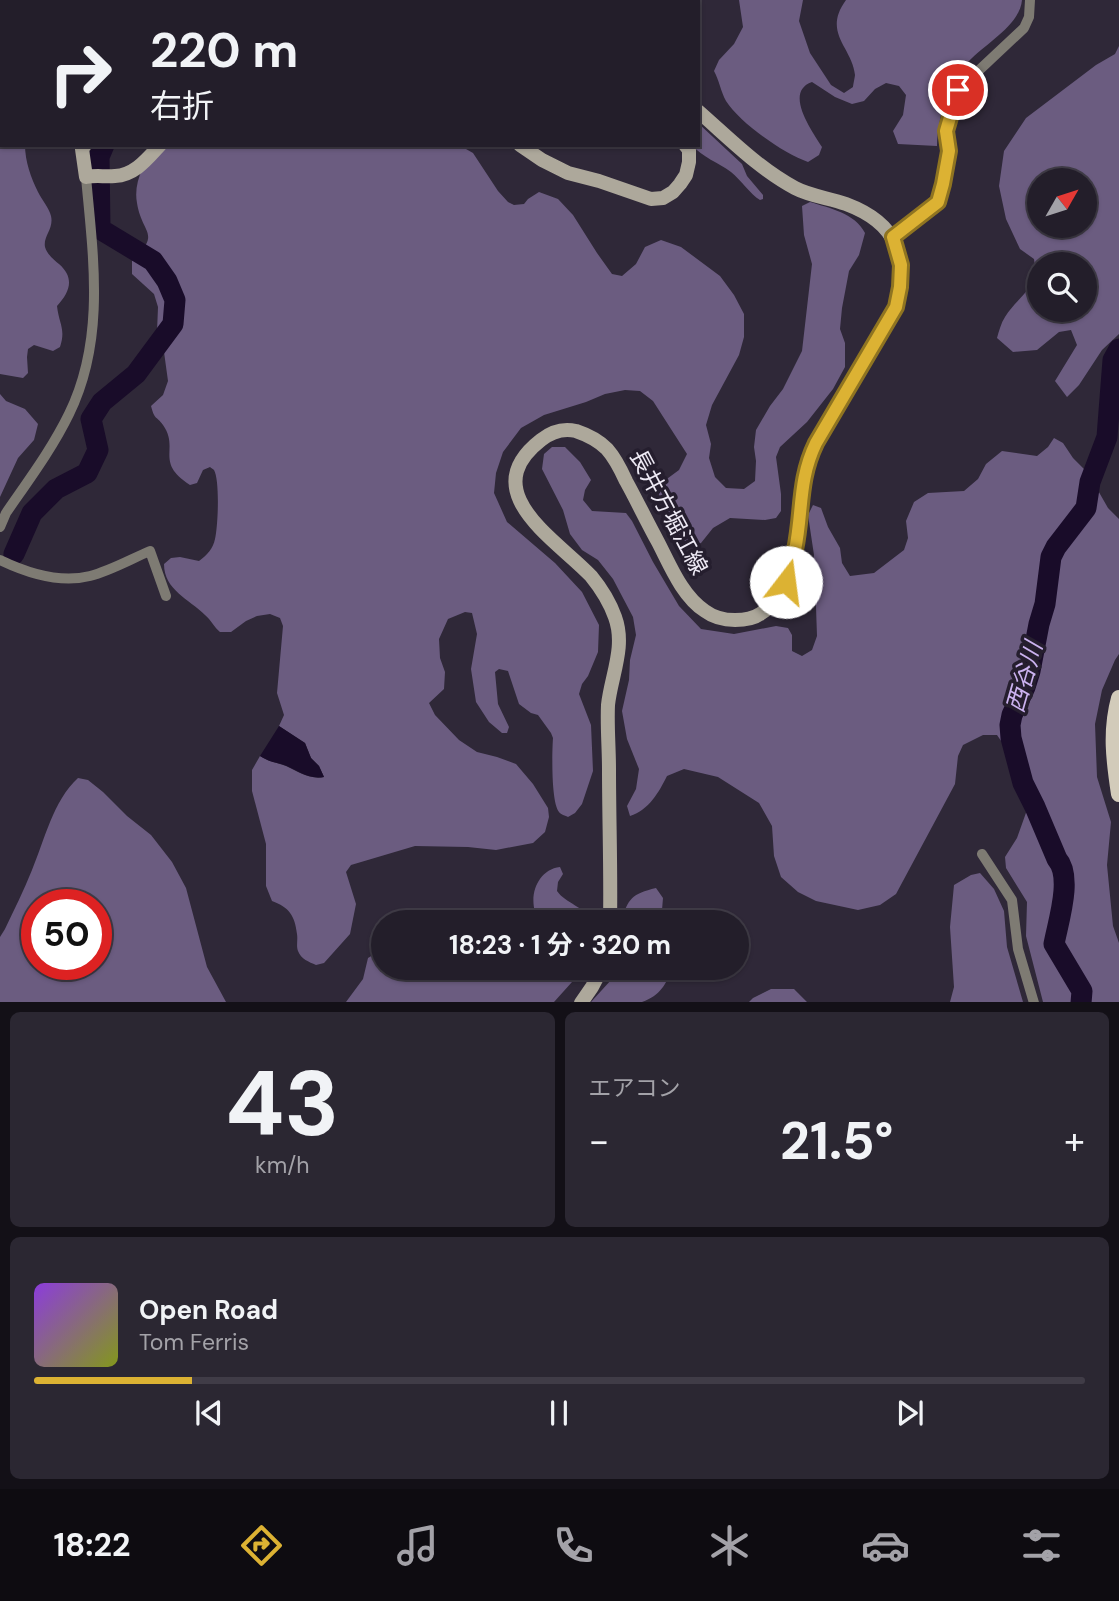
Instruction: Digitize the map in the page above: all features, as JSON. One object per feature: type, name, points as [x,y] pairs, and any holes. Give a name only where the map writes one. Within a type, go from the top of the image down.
[{"type":"main road","points":[[700,113],[758,164],[796,189],[847,205],[872,217],[893,237]]},
{"type":"main road","points":[[82,147],[90,176],[117,176],[128,174],[158,147]]},
{"type":"main road","points":[[523,147],[568,173],[651,199],[663,198],[680,184],[686,174],[686,147]]},
{"type":"main road","name":"長井方堀江線","points":[[610,910],[608,705],[620,633],[615,615],[592,578],[546,535],[518,499],[515,481],[521,461],[537,444],[557,431],[569,430],[597,439],[615,460],[688,596],[704,611],[718,618],[748,619],[761,614],[777,599],[786,582],[795,550],[808,461],[896,307],[901,265],[893,237]]},
{"type":"main road","points":[[1119,698],[1112,734],[1119,794]]},
{"type":"main road","points":[[582,1002],[596,980]]},
{"type":"street","points":[[893,237],[938,202],[949,151],[946,131],[958,90],[1024,29],[1029,17],[1030,0]]},
{"type":"street","points":[[0,527],[6,513],[69,414],[89,358],[93,328],[94,275],[90,176]]},
{"type":"street","points":[[0,560],[27,573],[60,578],[89,577],[150,551],[166,596]]},
{"type":"street","points":[[982,854],[1012,900],[1018,949],[1034,1002]]},
{"type":"shaded area","points":[[739,0],[803,0],[799,21],[810,53],[831,85],[844,93],[853,87],[855,75],[838,31],[839,12],[846,0],[1022,0],[1020,9],[1009,26],[969,61],[955,79],[942,111],[937,146],[898,144],[893,131],[903,115],[906,95],[899,86],[886,83],[875,89],[864,101],[852,104],[812,82],[804,87],[800,94],[800,103],[807,122],[822,147],[819,155],[808,162],[763,137],[741,119],[724,97],[714,71],[743,27]]},
{"type":"shaded area","points":[[1119,46],[1119,334],[1102,350],[1079,385],[1067,397],[1055,381],[1077,345],[1071,330],[1059,332],[1037,350],[1013,352],[997,338],[1010,309],[1027,291],[1027,322],[1097,322],[1097,252],[1027,254],[1020,249],[1006,219],[999,186],[1004,151],[1026,118],[1096,65],[1115,54]]},
{"type":"shaded area","points":[[700,125],[742,164],[763,199],[756,197],[731,172],[694,147],[700,147]]},
{"type":"shaded area","points":[[0,147],[25,147],[31,175],[51,216],[45,247],[64,269],[69,285],[57,306],[62,331],[60,347],[53,351],[34,345],[28,349],[28,373],[23,378],[0,374]]},
{"type":"shaded area","points":[[153,147],[462,147],[473,153],[508,202],[514,205],[524,204],[539,192],[558,199],[573,215],[612,274],[622,276],[636,264],[645,247],[661,240],[681,247],[720,276],[744,314],[744,337],[739,355],[712,405],[706,425],[711,444],[709,458],[715,477],[726,488],[744,489],[755,481],[756,430],[783,389],[802,351],[812,264],[804,235],[802,206],[810,202],[841,212],[861,226],[865,233],[859,255],[849,271],[842,308],[840,329],[845,343],[845,367],[833,389],[807,422],[780,447],[776,457],[781,511],[776,518],[730,518],[713,528],[701,543],[686,548],[674,540],[666,506],[659,495],[660,484],[679,470],[687,454],[653,401],[640,391],[625,390],[605,394],[544,415],[521,428],[503,452],[496,473],[494,493],[507,522],[555,563],[582,592],[599,625],[598,652],[579,694],[591,725],[593,771],[582,804],[568,817],[556,807],[552,765],[553,738],[538,715],[519,704],[508,671],[499,669],[495,672],[498,704],[509,727],[507,733],[502,733],[489,722],[476,702],[471,669],[477,634],[472,613],[465,612],[448,619],[439,639],[440,658],[445,672],[444,689],[429,703],[435,715],[459,740],[477,752],[516,764],[548,808],[549,817],[545,832],[533,843],[496,850],[415,846],[351,865],[346,872],[356,904],[350,934],[324,963],[316,965],[299,954],[293,917],[287,909],[272,901],[266,886],[266,844],[252,791],[252,770],[260,756],[309,776],[324,777],[305,743],[279,726],[284,715],[277,693],[283,626],[280,618],[270,614],[257,616],[231,632],[220,632],[207,617],[178,593],[165,573],[164,564],[171,558],[199,561],[211,549],[216,533],[218,493],[216,475],[210,467],[203,470],[197,483],[190,485],[179,477],[170,462],[168,434],[151,406],[163,395],[168,381],[164,352],[157,332],[158,307],[154,294],[132,274],[132,261],[148,238],[136,195],[141,173]]},
{"type":"shaded area","points":[[0,394],[6,401],[25,409],[38,424],[34,440],[18,458],[0,497]]},
{"type":"shaded area","points":[[1054,438],[1063,443],[1088,473],[1108,508],[1119,519],[1119,654],[1102,690],[1095,724],[1097,777],[1111,822],[1107,865],[1113,926],[1119,943],[1119,1002],[1043,1002],[1026,936],[1027,902],[1006,868],[1005,857],[1017,838],[1027,810],[1010,754],[997,735],[983,735],[963,745],[958,756],[955,784],[896,894],[880,905],[858,910],[816,901],[798,892],[781,877],[774,856],[772,826],[759,803],[718,777],[684,769],[667,776],[648,805],[630,816],[627,806],[636,789],[639,769],[627,739],[622,711],[636,635],[633,617],[613,579],[598,560],[582,550],[570,534],[563,510],[542,469],[544,454],[552,447],[565,447],[580,462],[591,480],[583,500],[592,511],[626,513],[679,606],[701,629],[734,634],[776,626],[788,628],[792,635],[792,651],[802,656],[812,650],[817,636],[816,607],[810,581],[814,555],[808,515],[813,505],[821,508],[840,548],[842,563],[850,576],[874,573],[904,550],[908,538],[906,521],[914,502],[928,493],[964,491],[978,479],[986,464],[1002,451],[1037,456]]},
{"type":"shaded area","points":[[279,726],[305,743],[324,777],[307,776],[260,756]]},
{"type":"shaded area","points":[[78,778],[88,780],[151,835],[172,862],[186,888],[207,967],[226,1002],[0,1002],[0,937],[21,895],[21,980],[112,980],[112,889],[24,889],[50,821],[62,798]]},
{"type":"shaded area","points":[[560,867],[563,874],[557,891],[581,910],[535,910],[535,888],[544,874]]},
{"type":"shaded area","points":[[980,873],[994,889],[1004,911],[1007,947],[1023,1002],[950,1002],[954,987],[950,927],[954,885]]},
{"type":"shaded area","points":[[656,888],[663,898],[662,910],[625,910],[632,898]]},
{"type":"shaded area","points":[[371,956],[371,980],[573,980],[554,1002],[346,1002],[363,979],[368,958]]},
{"type":"shaded area","points":[[611,980],[666,980],[662,989],[642,1002],[591,1002]]},
{"type":"shaded area","points":[[771,989],[794,989],[807,1002],[749,1002]]},
{"type":"waterway","points":[[14,554],[32,513],[56,489],[87,473],[98,450],[91,419],[102,402],[136,374],[173,324],[175,300],[167,281],[153,261],[100,229],[99,157],[103,147]]},
{"type":"waterway","name":"西谷川","points":[[1081,1002],[1082,991],[1054,944],[1063,900],[1062,867],[1023,783],[1010,725],[1030,671],[1045,604],[1051,557],[1086,508],[1090,482],[1107,437],[1113,360],[1119,349]]},
{"type":"route","points":[[786,582],[795,550],[808,461],[896,307],[901,265],[893,237],[938,202],[949,151],[946,131],[958,90]]}]
